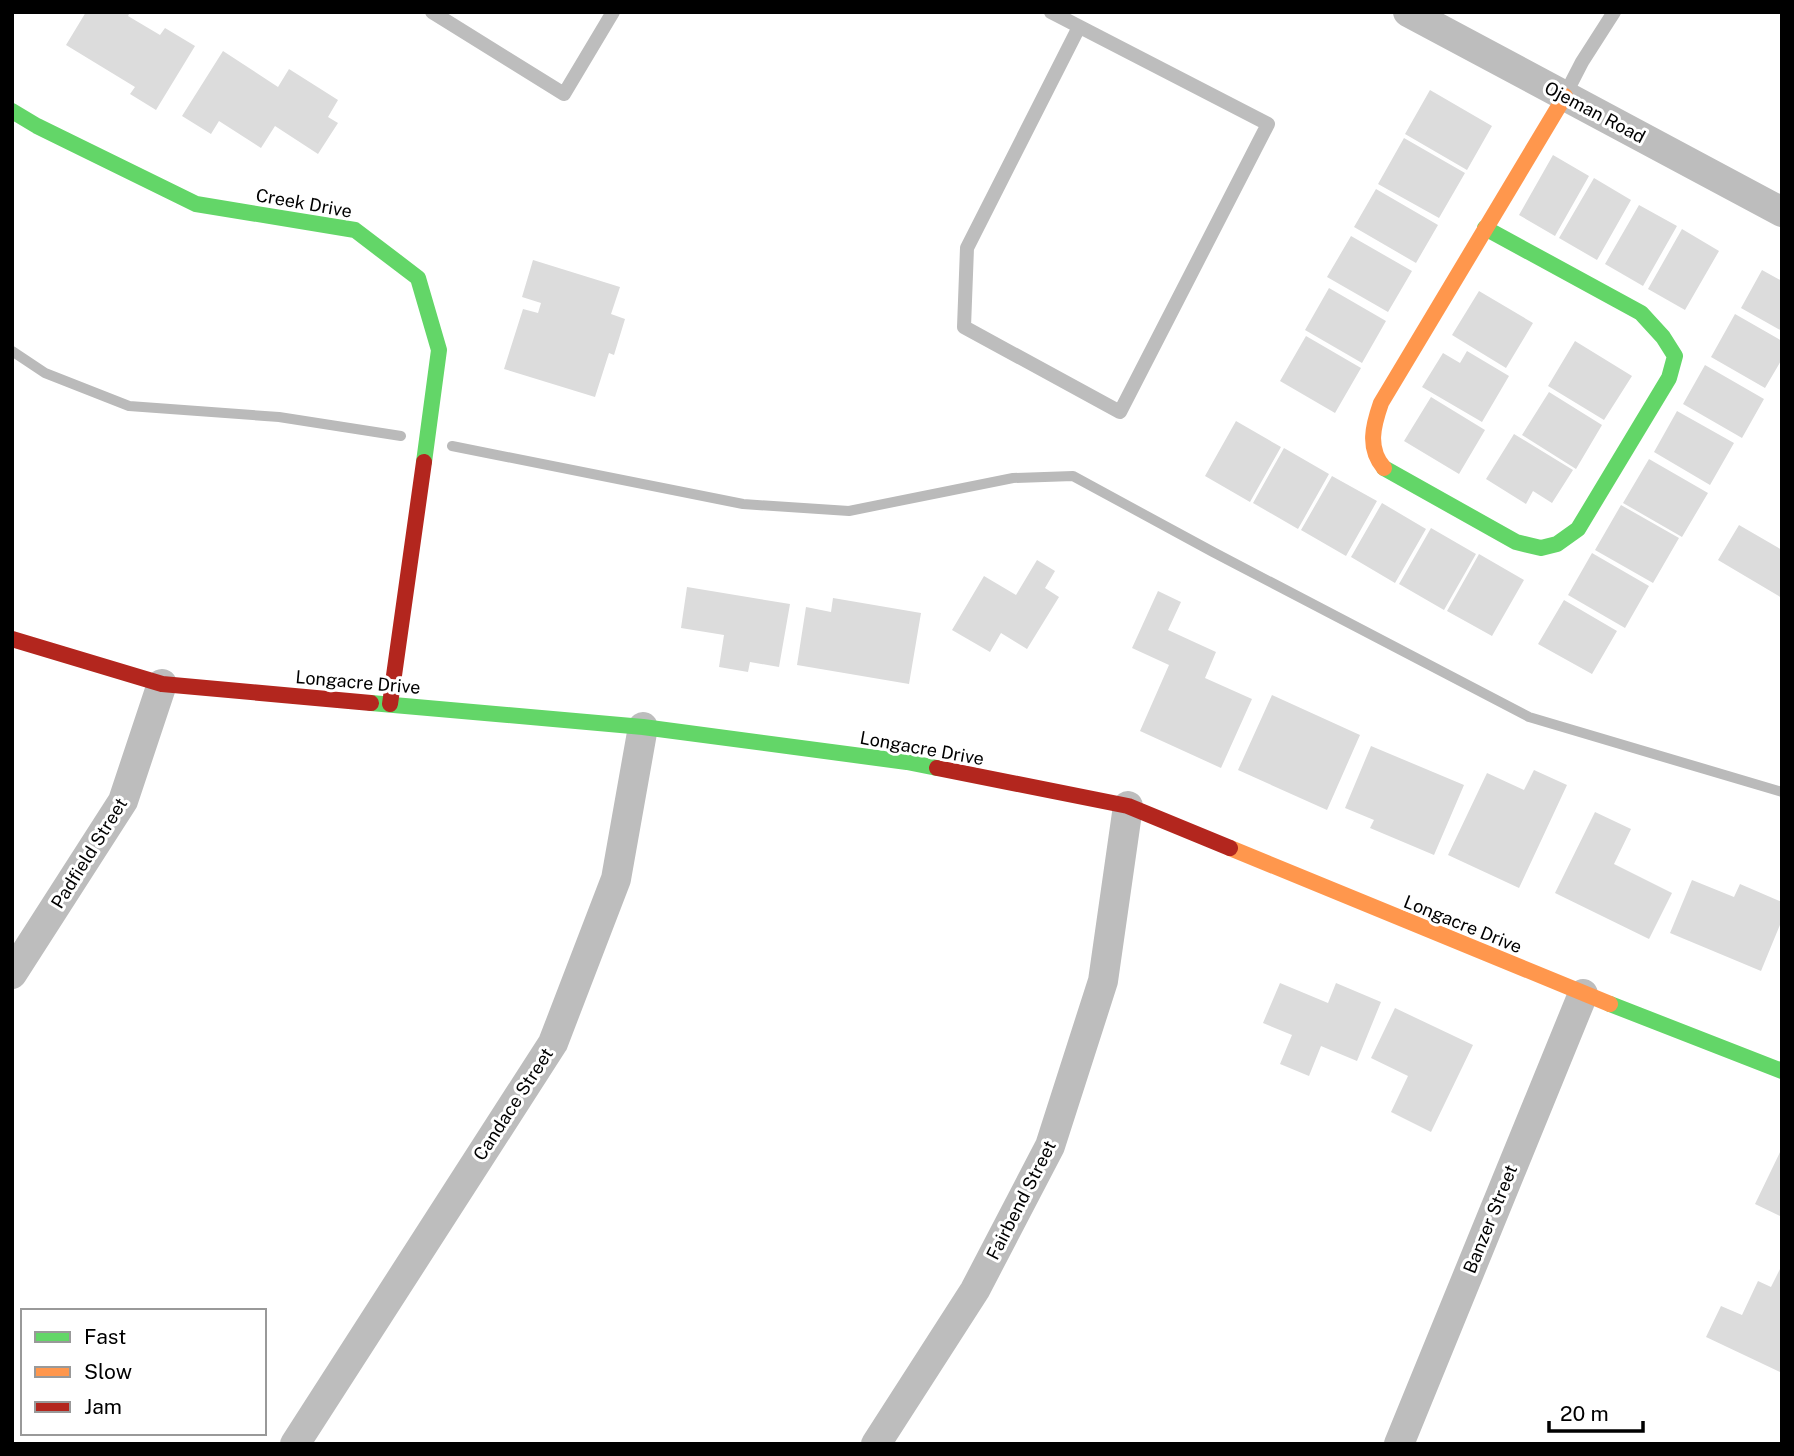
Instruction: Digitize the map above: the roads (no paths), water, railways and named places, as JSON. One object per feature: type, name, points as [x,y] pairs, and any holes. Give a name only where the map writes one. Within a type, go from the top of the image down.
[{"type":"street","name":"Ojeman Road","points":[[1408,12],[1782,212]]},
{"type":"street","points":[[1485,228],[1641,313],[1663,337],[1675,356],[1669,378],[1578,529],[1557,544],[1541,548],[1516,542],[1382,467],[1372,448],[1371,432],[1381,403],[1485,228],[1564,96]]},
{"type":"street","name":"Creek Drive","points":[[12,111],[37,126],[196,204],[355,230],[418,278],[439,350],[390,704]]},
{"type":"street","name":"Longacre Drive","points":[[12,639],[162,684],[643,727],[907,762],[1128,806],[1583,994],[1782,1071]]},
{"type":"street","name":"Padfield Street","points":[[12,974],[124,800],[162,684]]},
{"type":"street","name":"Candace Street","points":[[295,1444],[553,1043],[615,879],[643,727]]},
{"type":"street","name":"Fairbend Street","points":[[876,1444],[975,1290],[1050,1146],[1103,981],[1128,806]]},
{"type":"street","name":"Banzer Street","points":[[1399,1444],[1583,994]]},
{"type":"lane","points":[[432,12],[564,94],[612,12]]},
{"type":"lane","points":[[1051,12],[1268,124],[1120,412],[964,327],[967,248],[1079,27]]},
{"type":"lane","points":[[1564,96],[1614,12]]},
{"type":"waterway","points":[[12,351],[45,373],[129,406],[279,417],[401,436]]},
{"type":"waterway","points":[[452,446],[743,504],[849,511],[1013,478],[1073,476],[1529,717],[1782,792]]}]
